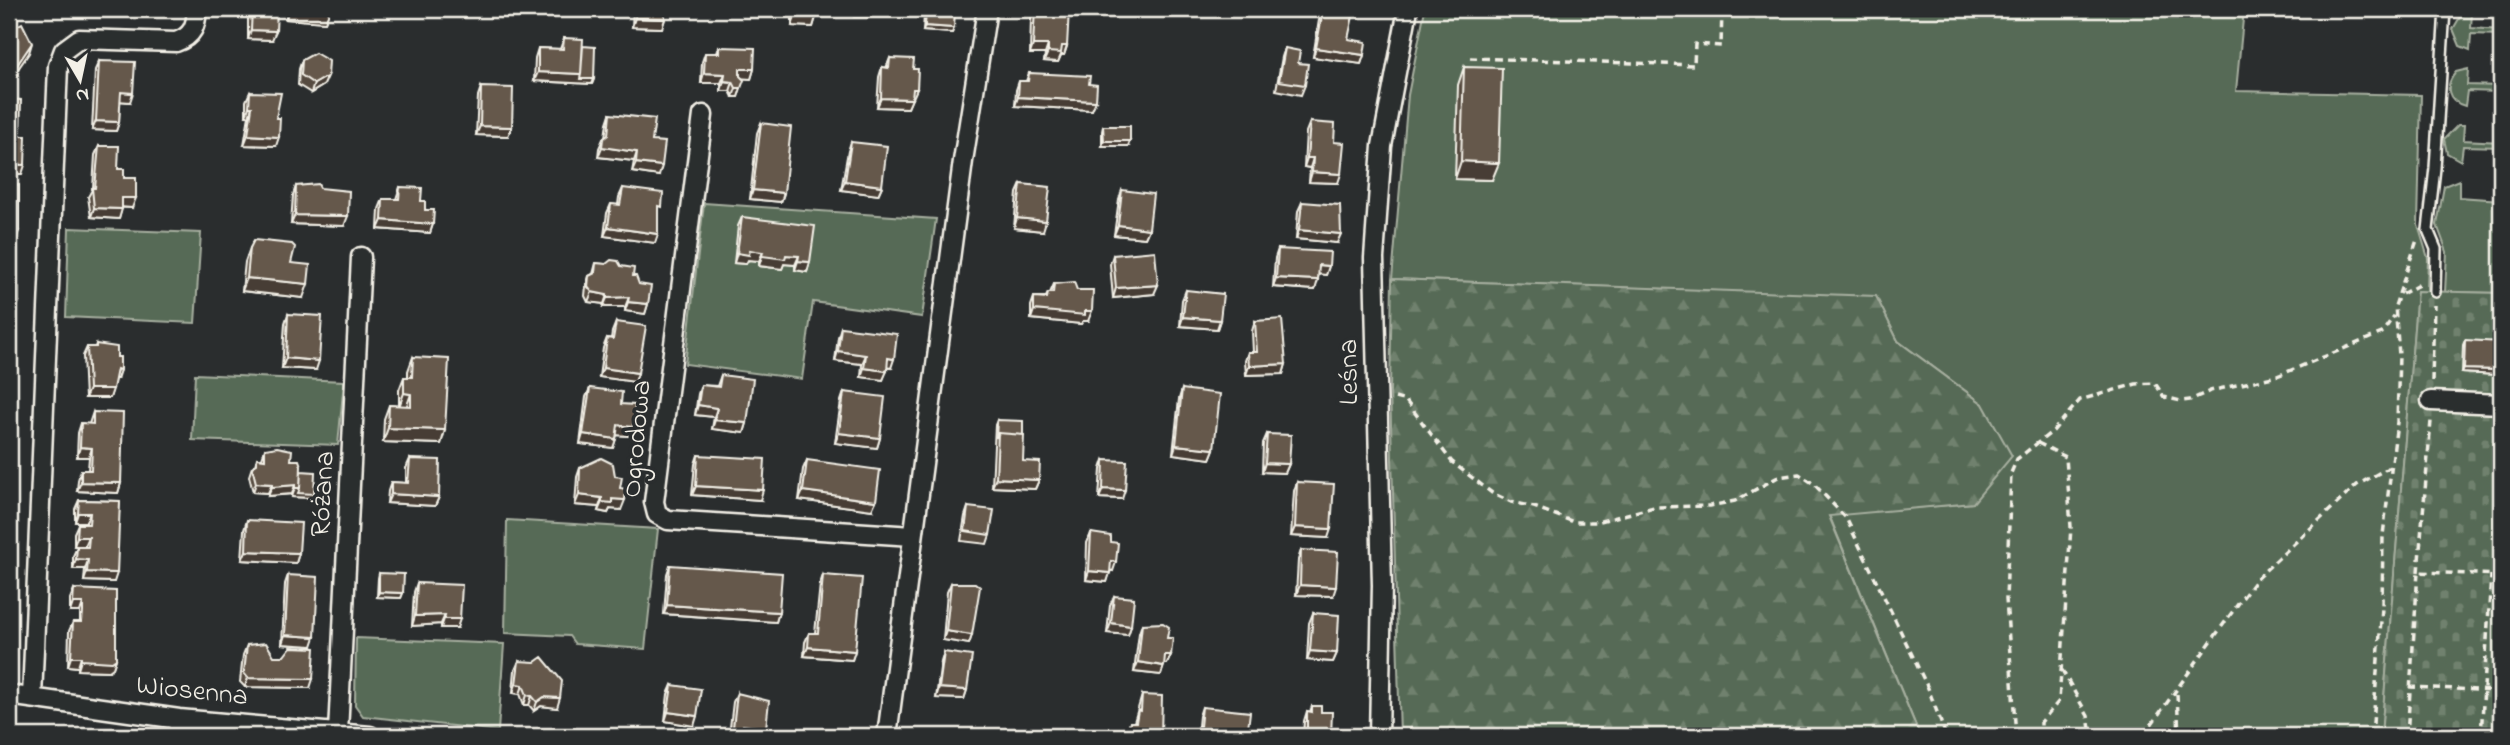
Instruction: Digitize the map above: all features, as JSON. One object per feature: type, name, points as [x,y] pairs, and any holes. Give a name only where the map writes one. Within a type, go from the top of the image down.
[{"type":"street","points":[[32,698],[58,65],[64,50],[79,38],[176,42],[188,38],[196,25],[197,9]]},
{"type":"street","points":[[887,736],[987,9]]},
{"type":"street","name":"Leśna","points":[[1379,736],[1382,585],[1374,258],[1382,146],[1408,9]]},
{"type":"street","name":"Ogrodowa","points":[[703,115],[654,502],[657,513],[668,520],[913,536]]},
{"type":"street","name":"Różana","points":[[338,733],[361,257]]},
{"type":"street","points":[[2431,401],[2501,404]]},
{"type":"street","name":"Wiosenna","points":[[9,695],[179,727],[370,736]]},
{"type":"lane","points":[[2435,292],[2436,249],[2428,230],[2435,168],[2445,9]]},
{"type":"path","points":[[1470,58],[1694,65],[1695,44],[1721,46],[1722,9]]},
{"type":"path","points":[[2015,736],[2006,599],[2011,473],[2017,459],[2038,443],[2080,400],[2136,383],[2155,383],[2164,397],[2181,401],[2210,391],[2242,386],[2293,371],[2368,341],[2382,333],[2394,316],[2418,237],[2428,230]]},
{"type":"path","points":[[2400,295],[2410,287],[2435,281]]},
{"type":"path","points":[[2407,736],[2431,401],[2435,292]]},
{"type":"path","points":[[2372,736],[2382,608],[2383,534],[2397,422],[2399,355],[2394,316]]},
{"type":"path","points":[[1376,392],[1406,401],[1452,462],[1492,493],[1511,502],[1534,507],[1574,522],[1597,522],[1654,507],[1710,506],[1735,501],[1778,477],[1799,474],[1814,484],[1846,518],[1928,688],[1945,736]]},
{"type":"path","points":[[2038,443],[2066,457],[2071,527],[2059,701],[2041,722],[2041,736]]},
{"type":"path","points":[[2148,736],[2151,725],[2177,692],[2195,662],[2247,596],[2256,579],[2357,485],[2390,467]]},
{"type":"path","points":[[2418,572],[2501,575]]},
{"type":"path","points":[[2481,736],[2491,575]]},
{"type":"path","points":[[2061,668],[2088,716],[2091,736]]},
{"type":"path","points":[[2409,687],[2501,691]]},
{"type":"path","points":[[2177,692],[2179,736]]},
{"type":"green space","points":[[1425,9],[2244,9],[2236,91],[2421,95],[2418,225],[2428,258],[2427,292],[2417,292],[2381,736],[1920,736],[1829,515],[1973,503],[1983,404],[1898,341],[1876,297],[1392,279],[1408,95]]},
{"type":"green space","points":[[2472,12],[2471,28],[2501,30],[2501,35],[2471,34],[2470,50],[2460,46],[2453,29],[2460,17]]},
{"type":"green space","points":[[2468,69],[2467,85],[2501,86],[2501,92],[2467,91],[2465,106],[2454,101],[2449,92],[2452,77],[2456,72]]},
{"type":"green space","points":[[2458,125],[2464,125],[2463,140],[2501,142],[2501,147],[2463,146],[2461,161],[2447,153],[2444,139]]},
{"type":"green space","points":[[2459,180],[2459,197],[2501,200],[2501,293],[2445,292],[2447,252],[2437,225],[2444,186]]},
{"type":"green space","points":[[704,203],[936,219],[922,317],[813,302],[802,379],[685,364]]},
{"type":"green space","points":[[69,228],[201,233],[195,323],[66,317]]},
{"type":"green space","points":[[1392,279],[1876,296],[1898,341],[1983,404],[2012,456],[1973,503],[1829,516],[1920,736],[1400,736],[1390,390]]},
{"type":"green space","points":[[2417,291],[2501,293],[2501,736],[2381,736]]},
{"type":"green space","points":[[195,374],[344,381],[338,445],[192,440]]},
{"type":"green space","points":[[507,520],[658,529],[645,649],[575,644],[569,636],[505,633]]},
{"type":"green space","points":[[356,638],[504,644],[498,731],[363,716],[355,705]]},
{"type":"building","points":[[252,9],[277,10],[276,31],[251,30]]},
{"type":"building","points":[[636,9],[665,9],[665,19],[635,18]]},
{"type":"building","points":[[795,9],[817,9],[816,17],[795,17]]},
{"type":"building","points":[[856,9],[872,9],[872,12],[856,12]]},
{"type":"building","points":[[1035,9],[1069,9],[1067,46],[1062,46],[1061,53],[1048,52],[1048,45],[1033,45]]},
{"type":"building","points":[[926,11],[955,11],[954,28],[925,26]]},
{"type":"building","points":[[1323,11],[1353,16],[1348,39],[1366,42],[1364,55],[1316,48]]},
{"type":"building","points":[[22,23],[32,43],[9,74],[9,30]]},
{"type":"building","points":[[564,38],[583,39],[581,74],[538,72],[538,48],[563,49]]},
{"type":"building","points":[[583,46],[595,47],[594,79],[580,79]]},
{"type":"building","points":[[719,47],[755,48],[754,69],[740,69],[740,76],[744,80],[741,88],[736,88],[733,82],[724,81],[725,74],[704,73],[705,53],[719,53]]},
{"type":"building","points":[[1285,48],[1300,51],[1298,63],[1308,64],[1305,85],[1279,81]]},
{"type":"building","points":[[315,53],[329,61],[328,76],[314,84],[301,75],[302,60]]},
{"type":"building","points":[[890,58],[914,59],[913,69],[918,69],[917,89],[913,89],[912,99],[881,98],[882,67],[889,68]]},
{"type":"building","points":[[99,61],[135,62],[133,93],[121,92],[119,122],[96,121]]},
{"type":"building","points":[[1464,67],[1502,68],[1499,163],[1461,161]]},
{"type":"building","points":[[1029,73],[1090,76],[1089,84],[1097,85],[1096,101],[1018,97],[1019,81],[1028,81]]},
{"type":"building","points":[[481,87],[513,88],[512,127],[480,126]]},
{"type":"building","points":[[250,92],[281,93],[276,118],[280,118],[279,137],[248,135],[252,107],[249,107]]},
{"type":"building","points":[[9,99],[21,100],[20,136],[26,136],[25,165],[9,164]]},
{"type":"building","points":[[610,114],[655,119],[652,141],[665,142],[662,166],[636,163],[637,152],[602,147],[603,139],[608,135]]},
{"type":"building","points":[[1310,122],[1335,124],[1334,142],[1344,143],[1341,174],[1312,172],[1313,158],[1307,158]]},
{"type":"building","points":[[761,123],[791,127],[784,193],[753,190]]},
{"type":"building","points":[[1103,126],[1130,126],[1130,141],[1104,141]]},
{"type":"building","points":[[851,142],[887,146],[882,186],[845,181]]},
{"type":"building","points":[[99,146],[119,146],[118,169],[124,169],[124,178],[136,178],[136,198],[122,198],[122,209],[94,208],[92,188],[95,188]]},
{"type":"building","points":[[9,184],[19,185],[19,231],[14,230],[14,245],[9,245]]},
{"type":"building","points":[[318,184],[320,188],[349,191],[348,216],[295,215],[296,186]]},
{"type":"building","points":[[1021,184],[1050,187],[1046,221],[1017,218]]},
{"type":"building","points":[[400,187],[422,188],[421,201],[425,201],[425,210],[434,210],[433,224],[382,220],[383,199],[399,199]]},
{"type":"building","points":[[623,188],[663,193],[662,207],[658,206],[658,234],[608,227],[611,204],[620,205]]},
{"type":"building","points":[[1122,190],[1153,194],[1149,229],[1118,225]]},
{"type":"building","points":[[1302,202],[1340,205],[1341,234],[1299,230]]},
{"type":"building","points":[[742,217],[815,226],[810,262],[798,261],[799,256],[786,255],[785,259],[762,256],[763,252],[750,250],[749,255],[737,253]]},
{"type":"building","points":[[254,240],[292,244],[295,247],[291,263],[310,265],[308,284],[247,278],[250,248]]},
{"type":"building","points":[[1278,249],[1330,252],[1329,266],[1319,265],[1318,280],[1276,278]]},
{"type":"building","points":[[1155,251],[1158,285],[1116,288],[1113,255]]},
{"type":"building","points":[[611,260],[618,261],[621,266],[634,268],[633,276],[636,276],[639,284],[651,286],[648,304],[628,302],[629,297],[607,298],[607,295],[592,292],[588,287],[589,276],[595,273],[596,263],[606,264]]},
{"type":"building","points":[[9,266],[13,267],[13,286],[19,287],[19,302],[12,302],[11,318],[9,318]]},
{"type":"building","points":[[1074,282],[1077,290],[1093,290],[1092,311],[1085,311],[1085,315],[1034,310],[1034,297],[1047,298],[1048,293],[1053,293],[1054,284]]},
{"type":"building","points":[[1186,290],[1223,294],[1220,320],[1183,317]]},
{"type":"building","points":[[288,314],[322,316],[319,361],[286,358]]},
{"type":"building","points":[[1282,319],[1286,364],[1249,366],[1248,352],[1257,352],[1255,321]]},
{"type":"building","points":[[616,322],[646,326],[638,373],[603,368],[607,338],[613,339]]},
{"type":"building","points":[[841,327],[897,334],[894,359],[888,358],[887,371],[864,368],[866,355],[838,351]]},
{"type":"building","points":[[2465,340],[2501,342],[2501,370],[2464,369]]},
{"type":"building","points":[[9,341],[11,341],[9,405]]},
{"type":"building","points":[[96,344],[117,347],[120,370],[117,369],[113,389],[89,389],[87,347],[96,347]]},
{"type":"building","points":[[413,357],[449,359],[445,430],[388,428],[389,405],[411,406],[411,394],[404,393],[404,377],[412,377]]},
{"type":"building","points":[[721,375],[753,379],[747,423],[715,420],[717,408],[698,405],[701,385],[719,387]]},
{"type":"building","points":[[590,388],[622,392],[621,404],[635,405],[633,427],[618,425],[616,439],[583,434]]},
{"type":"building","points":[[1182,389],[1220,394],[1214,449],[1176,445]]},
{"type":"building","points":[[844,392],[885,397],[880,438],[839,433]]},
{"type":"building","points":[[93,412],[123,413],[121,483],[81,482],[81,470],[91,470],[92,448],[80,447],[81,423],[93,424]]},
{"type":"building","points":[[997,420],[1023,421],[1023,435],[998,433],[996,438]]},
{"type":"building","points":[[998,433],[1024,435],[1023,461],[1040,462],[1039,480],[996,478]]},
{"type":"building","points":[[1267,434],[1291,435],[1289,464],[1265,463]]},
{"type":"building","points":[[277,447],[292,450],[291,460],[299,460],[300,488],[295,488],[295,485],[272,487],[272,484],[256,483],[252,467],[257,464],[257,458],[265,459],[265,449]]},
{"type":"building","points":[[698,455],[765,459],[763,490],[696,486]]},
{"type":"building","points":[[601,458],[613,464],[615,476],[622,477],[620,488],[626,489],[625,500],[612,499],[612,503],[602,502],[602,498],[579,495],[580,468]]},
{"type":"building","points":[[410,459],[440,460],[439,497],[391,494],[391,482],[408,483]]},
{"type":"building","points":[[807,460],[880,470],[876,501],[803,491]]},
{"type":"building","points":[[1104,460],[1127,461],[1125,490],[1103,489]]},
{"type":"building","points":[[301,471],[315,472],[314,494],[298,493]]},
{"type":"building","points":[[1297,482],[1334,484],[1331,529],[1295,527]]},
{"type":"building","points":[[79,500],[120,501],[117,573],[87,572],[88,560],[76,559],[77,547],[88,547],[89,537],[77,537],[78,524],[89,524],[90,513],[78,513]]},
{"type":"building","points":[[968,507],[994,510],[990,535],[965,531]]},
{"type":"building","points":[[247,520],[301,523],[299,553],[246,551]]},
{"type":"building","points":[[1091,533],[1111,536],[1111,542],[1118,543],[1116,562],[1111,561],[1110,573],[1089,571]]},
{"type":"building","points":[[1301,550],[1338,552],[1336,587],[1300,585]]},
{"type":"building","points":[[670,565],[782,573],[779,612],[667,605]]},
{"type":"building","points":[[379,573],[404,574],[403,593],[379,592]]},
{"type":"building","points":[[288,575],[318,577],[315,637],[285,635]]},
{"type":"building","points":[[823,575],[862,578],[855,651],[808,647],[809,633],[818,633]]},
{"type":"building","points":[[417,583],[462,585],[460,619],[444,619],[445,615],[415,616]]},
{"type":"building","points":[[951,583],[975,583],[980,587],[972,635],[946,631]]},
{"type":"building","points":[[74,589],[116,591],[116,659],[112,662],[71,657],[73,622],[82,622],[83,612],[83,603],[73,603]]},
{"type":"building","points":[[1114,596],[1134,598],[1131,626],[1111,623]]},
{"type":"building","points":[[1313,613],[1339,615],[1337,653],[1310,651]]},
{"type":"building","points":[[1163,623],[1169,627],[1167,638],[1173,638],[1171,655],[1165,655],[1164,666],[1138,662],[1142,624]]},
{"type":"building","points":[[266,643],[274,656],[284,656],[291,647],[315,648],[313,679],[248,678],[244,673],[247,645]]},
{"type":"building","points":[[944,652],[972,656],[967,690],[939,688]]},
{"type":"building","points":[[542,657],[562,681],[560,698],[544,697],[537,702],[527,695],[523,685],[516,684],[519,661],[535,662]]},
{"type":"building","points":[[672,685],[701,689],[697,716],[668,712]]},
{"type":"building","points":[[737,693],[769,701],[766,728],[743,725],[742,730],[733,728]]},
{"type":"building","points":[[1142,695],[1162,696],[1161,736],[1135,736],[1136,732],[1129,732],[1130,722],[1136,722],[1138,710],[1141,711]]},
{"type":"building","points":[[1312,706],[1321,706],[1321,712],[1332,712],[1331,736],[1307,736],[1307,711],[1312,712]]},
{"type":"building","points":[[1202,707],[1250,712],[1247,736],[1199,736]]}]
